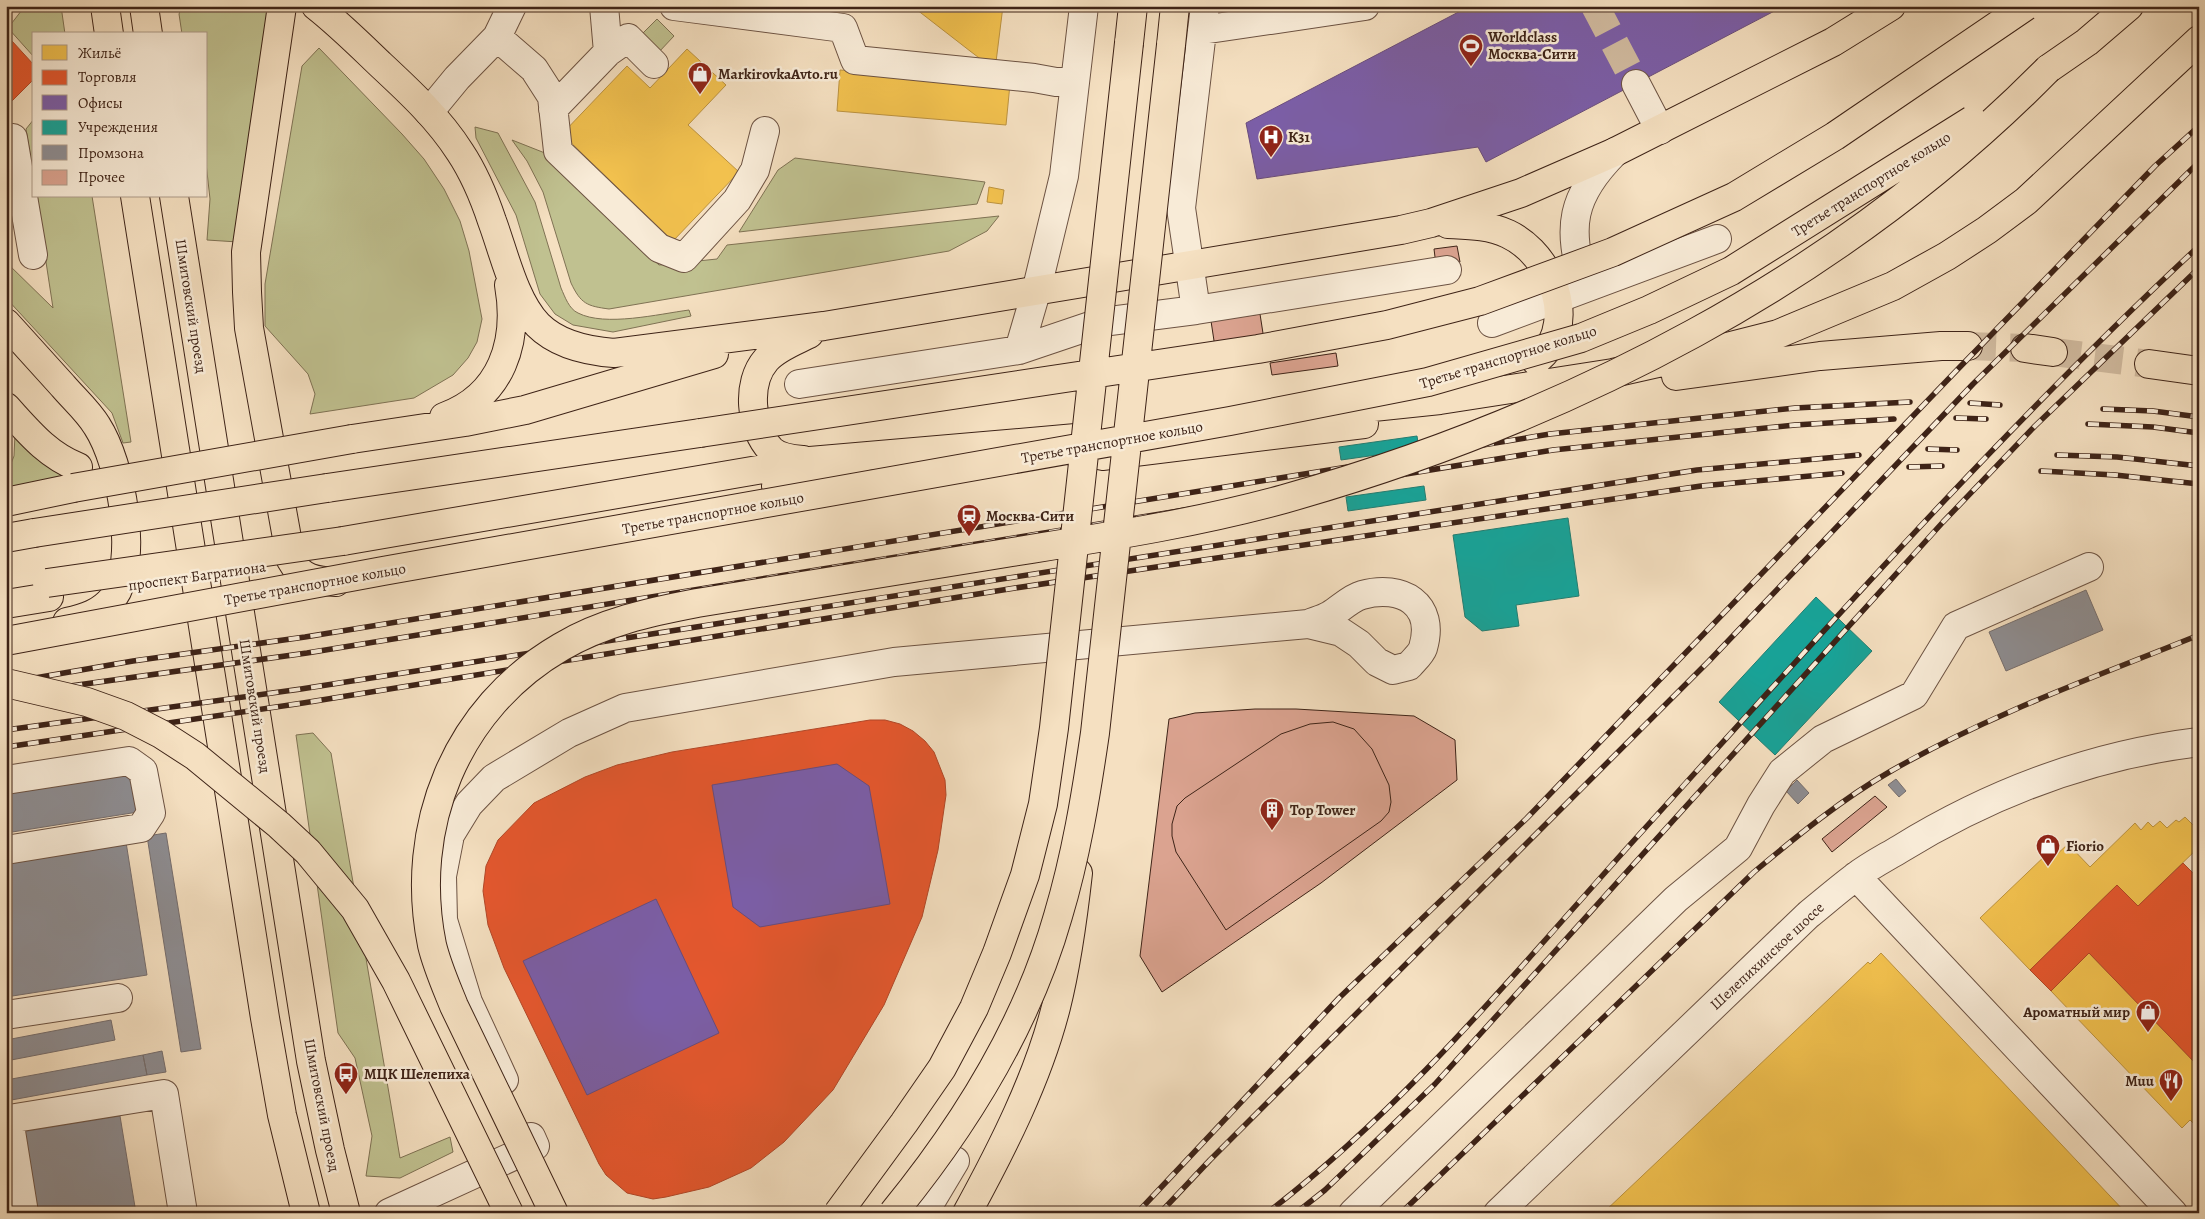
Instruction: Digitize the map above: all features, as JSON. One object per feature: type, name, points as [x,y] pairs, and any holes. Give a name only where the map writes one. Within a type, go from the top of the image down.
[{"type":"main road","points":[[105,6],[109,32]]},
{"type":"main road","points":[[144,6],[148,32]]},
{"type":"main road","points":[[158,32],[162,6]]},
{"type":"main road","points":[[282,6],[246,252],[246,292],[249,328],[289,550],[291,560],[302,574],[315,580],[339,582],[394,576],[1036,461]]},
{"type":"main road","points":[[838,1213],[942,1068],[974,1008],[998,954],[1025,875],[1043,804],[1057,698],[1133,6]]},
{"type":"main road","points":[[967,1213],[1009,1130],[1042,1052],[1056,1009],[1067,958],[1095,733],[1175,6]]},
{"type":"main road","points":[[323,10],[429,112],[451,139],[473,174],[521,301],[538,325],[565,343],[583,349],[597,352],[633,352],[824,326],[1036,292],[1401,230],[1431,223],[1521,193],[1615,152],[1834,42],[1891,6]]},
{"type":"main road","points":[[6,538],[1258,349],[1387,325],[1480,301],[1613,252],[1734,197],[1835,136],[1938,68],[2026,6]]},
{"type":"main road","name":"Третье транспортное кольцо","points":[[6,640],[1230,421],[1428,382],[1581,338],[1649,310],[1731,271],[1945,138],[2048,70],[2087,42],[2129,6]]},
{"type":"main road","points":[[344,548],[810,461],[1137,433],[1334,411],[1440,407],[1613,373],[1778,334],[1893,286],[1948,256],[1987,230],[2026,201],[2199,40]]},
{"type":"main road","points":[[554,1213],[458,1015],[441,974],[432,946],[426,875],[429,839],[437,801],[452,764],[473,727],[511,685],[539,661],[562,646],[591,632],[656,611],[697,602],[1122,535],[1282,499],[1438,450],[1574,393],[1648,357],[1710,325],[1778,284],[1848,237],[1914,188],[2004,114],[2048,70]]},
{"type":"main road","points":[[135,198],[282,1115],[306,1213]]},
{"type":"main road","name":"Шмитовский проезд","points":[[174,198],[311,1061],[346,1213]]},
{"type":"main road","points":[[1431,223],[1480,225],[1508,234],[1528,247],[1542,265],[1557,299],[1559,314],[1556,334],[1545,353],[1527,368],[1440,407]]},
{"type":"main road","points":[[352,439],[446,416],[463,410],[488,389],[505,357],[512,325],[511,295],[499,240]]},
{"type":"main road","points":[[6,323],[87,412],[104,437],[112,454],[120,485],[126,555],[120,586],[102,609],[81,619],[6,632]]},
{"type":"main road","points":[[6,502],[75,478],[90,470],[145,475],[525,410],[728,350],[824,326]]},
{"type":"main road","points":[[810,461],[787,459],[772,451],[761,435],[754,416],[754,396],[757,377],[766,360],[784,346],[824,326]]},
{"type":"main road","points":[[6,589],[48,590],[811,480],[1137,453],[1440,407],[1734,367],[1829,355],[1940,346],[1968,346]]},
{"type":"main road","points":[[2025,348],[2053,352]]},
{"type":"main road","points":[[2149,364],[2199,371]]},
{"type":"main road","points":[[6,407],[46,449],[57,457],[75,478]]},
{"type":"main road","points":[[6,604],[48,590]]},
{"type":"main road","points":[[6,683],[86,702],[126,716],[161,734],[195,756],[308,852],[355,909],[396,981],[509,1213]]},
{"type":"main road","points":[[893,1213],[941,1149],[980,1091],[1015,1028],[1058,917],[1086,801]]},
{"type":"street","points":[[429,112],[457,78],[497,37],[513,8],[512,6]]},
{"type":"street","points":[[604,6],[608,52]]},
{"type":"street","points":[[674,6],[843,28],[855,60],[1034,78],[1056,82],[1075,82]]},
{"type":"street","points":[[1019,350],[1036,292],[1064,176],[1084,6]]},
{"type":"street","points":[[1196,310],[1188,266],[1181,208],[1203,18],[1365,6]]},
{"type":"street","points":[[497,37],[534,69],[552,97],[558,152],[659,248],[684,258],[737,200],[755,170],[765,131]]},
{"type":"street","points":[[553,109],[608,52],[628,38],[654,64]]},
{"type":"street","points":[[1636,84],[1660,130]]},
{"type":"street","points":[[6,138],[13,138],[33,255]]},
{"type":"street","points":[[1585,288],[1576,261],[1574,224],[1576,209],[1587,186],[1615,152]]},
{"type":"street","points":[[1492,323],[1717,239]]},
{"type":"street","points":[[799,384],[1019,350],[1102,322],[1196,310],[1447,270]]},
{"type":"street","points":[[1353,1213],[1676,899],[1738,848],[1761,805],[1782,772],[1824,739],[1914,696],[1956,626],[2089,567]]},
{"type":"street","points":[[389,1213],[536,1146],[468,1002],[443,920],[442,876],[450,835],[469,804],[502,773],[569,733],[625,708],[894,662],[1308,624]]},
{"type":"street","points":[[2158,748],[2199,728]]},
{"type":"street","name":"Шелепихинское шоссе","points":[[1498,1213],[1808,915],[1856,876],[1933,829],[2006,794],[2086,765],[2158,748],[2199,742]]},
{"type":"street","points":[[6,780],[129,761],[143,771],[151,813],[141,828],[6,850]]},
{"type":"street","points":[[1856,876],[2173,1213]]},
{"type":"street","points":[[6,1016],[118,998]]},
{"type":"street","points":[[24,1213],[9,1119],[164,1094],[183,1213]]},
{"type":"street","points":[[924,1213],[955,1161]]},
{"type":"green space","points":[[25,6],[61,6],[65,32],[32,32],[32,55],[8,28]]},
{"type":"green space","points":[[182,6],[268,6],[238,242],[207,240],[210,199],[208,181],[208,32],[182,32],[179,14]]},
{"type":"green space","points":[[657,19],[674,36],[658,53],[640,36]]},
{"type":"green space","points":[[319,48],[402,134],[424,159],[444,189],[460,221],[469,251],[482,319],[477,342],[468,358],[453,375],[414,398],[310,414],[315,394],[308,374],[265,326],[265,284],[302,66]]},
{"type":"green space","points":[[32,122],[32,166],[26,129]]},
{"type":"green space","points":[[475,127],[498,133],[535,202],[561,288],[572,309],[589,317],[603,319],[632,318],[689,310],[691,316],[613,332],[573,325],[555,314],[540,294],[516,215],[476,138]]},
{"type":"green space","points":[[512,140],[550,155],[556,168],[659,265],[717,259],[727,245],[999,216],[987,231],[949,251],[609,309],[601,308],[590,305],[582,300],[571,283],[543,192],[527,161]]},
{"type":"green space","points":[[795,158],[985,182],[977,204],[739,232],[778,170]]},
{"type":"green space","points":[[36,198],[92,198],[131,442],[123,443],[112,413],[6,298],[6,262],[53,308]]},
{"type":"green space","points":[[15,434],[69,477],[6,494],[6,476],[14,456]]},
{"type":"green space","points":[[313,733],[331,753],[400,1158],[450,1137],[453,1152],[400,1178],[366,1176],[372,1136],[355,1058],[338,1033],[296,735]]},
{"type":"building: Жильё","points":[[707,6],[840,6],[839,21]]},
{"type":"building: Жильё","points":[[912,6],[1003,6],[995,70],[970,51]]},
{"type":"building: Жильё","points":[[687,49],[726,85],[688,125],[739,172],[673,241],[562,134],[627,66],[650,88]]},
{"type":"building: Жильё","points":[[840,70],[1010,84],[1006,125],[837,111]]},
{"type":"building: Жильё","points":[[989,187],[1004,190],[1002,204],[987,202]]},
{"type":"building: Жильё","points":[[2185,817],[2199,831],[2199,847],[2138,906],[2117,885],[2030,970],[1980,918],[2049,852],[2054,857],[2068,844],[2090,867],[2135,823],[2141,830],[2148,822],[2153,827],[2160,821],[2167,828],[2176,820],[2179,822]]},
{"type":"building: Жильё","points":[[1881,953],[2126,1213],[1603,1213],[1868,962],[1870,964]]},
{"type":"building: Жильё","points":[[2089,953],[2199,1067],[2199,1129],[2190,1120],[2182,1128],[2051,991]]},
{"type":"building: Торговля","points":[[12,41],[32,63],[32,81],[6,107],[6,47]]},
{"type":"building: Торговля","points":[[870,720],[885,720],[900,724],[913,731],[925,741],[934,752],[945,780],[946,795],[938,850],[922,917],[884,1005],[833,1090],[784,1142],[751,1168],[709,1187],[666,1197],[653,1199],[627,1193],[606,1175],[599,1164],[504,968],[488,925],[483,891],[486,866],[498,840],[534,803],[585,777],[617,765],[672,752]]},
{"type":"building: Торговля","points":[[2183,863],[2199,879],[2199,1067],[2089,953],[2051,991],[2030,970],[2117,885],[2138,906]]},
{"type":"building: Офисы","points":[[1470,6],[1784,6],[1486,162],[1478,147],[1257,179],[1246,123]]},
{"type":"building: Офисы","points":[[837,764],[869,786],[890,904],[760,927],[733,907],[712,785]]},
{"type":"building: Офисы","points":[[656,899],[719,1033],[587,1095],[523,961]]},
{"type":"building: Учреждения","points":[[1417,436],[1419,449],[1341,460],[1339,447]]},
{"type":"building: Учреждения","points":[[1424,486],[1426,500],[1348,511],[1346,497]]},
{"type":"building: Учреждения","points":[[1568,518],[1579,596],[1516,605],[1519,626],[1482,631],[1465,617],[1453,535]]},
{"type":"building: Учреждения","points":[[1816,597],[1872,651],[1775,755],[1719,702]]},
{"type":"building: Промзона","points":[[6,6],[14,6],[6,15]]},
{"type":"building: Промзона","points":[[2086,590],[2103,630],[2006,671],[1989,632]]},
{"type":"building: Промзона","points":[[131,773],[138,812],[6,833],[6,792]]},
{"type":"building: Промзона","points":[[1896,779],[1906,791],[1899,797],[1888,785]]},
{"type":"building: Промзона","points":[[1797,780],[1809,793],[1798,804],[1786,791]]},
{"type":"building: Промзона","points":[[166,833],[201,1049],[181,1052],[147,836]]},
{"type":"building: Промзона","points":[[126,842],[147,975],[6,997],[6,861]]},
{"type":"building: Промзона","points":[[111,1020],[115,1040],[6,1061],[6,1040]]},
{"type":"building: Промзона","points":[[162,1051],[166,1072],[147,1075],[143,1055]]},
{"type":"building: Промзона","points":[[143,1055],[147,1075],[6,1101],[6,1080]]},
{"type":"building: Промзона","points":[[120,1116],[136,1213],[35,1213],[21,1132]]},
{"type":"building: Прочее","points":[[1457,246],[1460,262],[1436,265],[1434,249]]},
{"type":"building: Прочее","points":[[1260,314],[1267,359],[1218,367],[1211,321]]},
{"type":"building: Прочее","points":[[1336,353],[1338,366],[1272,375],[1270,363]]},
{"type":"building: Прочее","name":"Top Tower","points":[[1255,709],[1296,709],[1414,716],[1455,740],[1457,780],[1321,883],[1162,992],[1140,956],[1169,719],[1195,713]]},
{"type":"building: Прочее","points":[[1333,722],[1354,729],[1372,749],[1389,785],[1391,802],[1389,812],[1381,821],[1226,930],[1176,852],[1172,836],[1172,824],[1177,806],[1185,798],[1281,734],[1310,724]]},
{"type":"building: Прочее","points":[[1875,796],[1887,807],[1832,852],[1822,839]]},
{"type":"tunnel","points":[[1595,6],[1636,84]]},
{"type":"tunnel","points":[[1968,346],[2025,348]]},
{"type":"tunnel","points":[[2053,352],[2149,364]]},
{"type":"railway","points":[[1137,1213],[1339,998],[1527,818],[2155,166],[2199,126]]},
{"type":"railway","points":[[1160,1213],[1210,1160],[1709,661],[1973,384],[2199,162]]},
{"type":"railway","points":[[1267,1213],[1317,1173],[1411,1085],[1499,992],[1766,694],[1978,465],[2050,391],[2199,246]]},
{"type":"railway","points":[[1296,1213],[1325,1190],[1435,1084],[1943,522],[2035,426],[2199,268]]},
{"type":"railway","points":[[6,683],[133,661],[305,637],[1550,434],[1795,408],[1910,402]]},
{"type":"railway","points":[[1970,403],[2000,405]]},
{"type":"railway","points":[[2103,409],[2153,411],[2199,417]]},
{"type":"railway","points":[[1956,418],[1986,419]]},
{"type":"railway","points":[[6,695],[307,653],[1553,450],[1795,425],[1894,419]]},
{"type":"railway","points":[[2088,424],[2153,427],[2199,433]]},
{"type":"railway","points":[[1928,449],[1957,450]]},
{"type":"railway","points":[[6,730],[301,689],[1697,470],[1859,455]]},
{"type":"railway","points":[[2057,455],[2117,457],[2199,466]]},
{"type":"railway","points":[[1909,467],[1942,466]]},
{"type":"railway","points":[[2041,471],[2115,475],[2199,484]]},
{"type":"railway","points":[[6,747],[303,703],[1015,588],[1701,486],[1842,473]]},
{"type":"railway","points":[[1401,1213],[1754,872],[1837,806],[1891,771],[1965,732],[2042,698],[2199,635]]},
{"type":"place","name":"Worldclass Москва-Сити","points":[[1471,67]]},
{"type":"place","name":"MarkirovkaAvto.ru","points":[[700,95]]},
{"type":"place","name":"К31","points":[[1271,158]]},
{"type":"place","name":"Москва-Сити","points":[[969,537]]},
{"type":"place","name":"Top Tower","points":[[1272,831]]},
{"type":"place","name":"Fiorio","points":[[2048,867]]},
{"type":"place","name":"Ароматный мир","points":[[2148,1033]]},
{"type":"place","name":"МЦК Шелепиха","points":[[346,1095]]},
{"type":"place","name":"Muu","points":[[2171,1102]]}]
